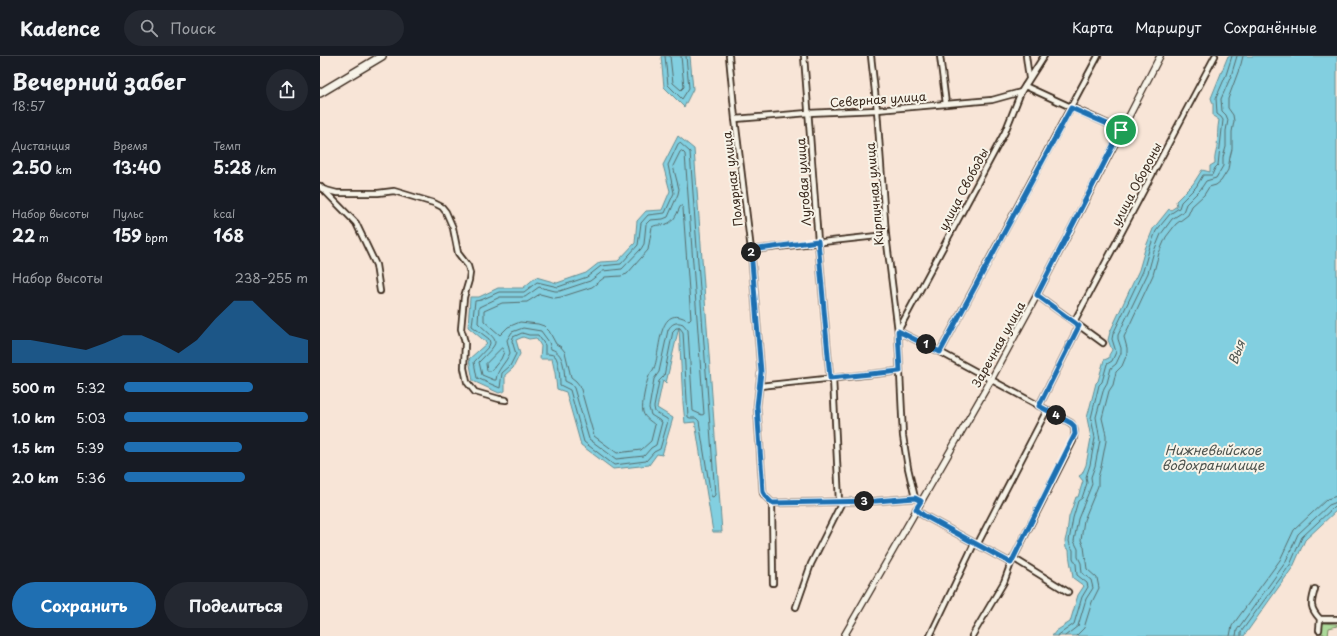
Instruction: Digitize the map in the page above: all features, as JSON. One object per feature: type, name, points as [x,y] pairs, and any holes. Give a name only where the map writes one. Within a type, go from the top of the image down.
[{"type":"main road","points":[[320,93],[382,56]]},
{"type":"street","name":"Полярная улица","points":[[730,56],[735,119],[751,250],[761,372],[757,406],[763,492],[772,503],[773,583]]},
{"type":"street","name":"Луговая улица","points":[[796,607],[811,564],[840,502],[832,378],[818,241],[804,56]]},
{"type":"street","name":"Кирпичная улица","points":[[871,56],[877,110],[886,235],[898,331],[903,436],[908,468],[918,499]]},
{"type":"street","points":[[940,56],[946,104]]},
{"type":"street","points":[[1026,56],[1029,78]]},
{"type":"street","name":"улица Свободы","points":[[898,331],[1005,132],[1021,92],[1044,56]]},
{"type":"street","points":[[940,352],[1098,56]]},
{"type":"street","name":"Заречная улица","points":[[844,636],[916,509],[918,499],[991,380],[1037,295],[1160,56]]},
{"type":"street","name":"улица Обороны","points":[[1074,322],[1215,56]]},
{"type":"street","points":[[1025,86],[1121,130]]},
{"type":"street","name":"Северная улица","points":[[735,119],[808,113],[877,110],[992,100],[1021,92]]},
{"type":"street","points":[[321,188],[356,224],[376,265],[380,291]]},
{"type":"street","points":[[321,188],[337,193],[373,193],[394,191],[434,203],[442,207],[446,212],[453,228],[458,253],[468,266],[470,272],[464,297],[460,329],[465,343],[464,368],[466,382],[475,392],[506,400]]},
{"type":"street","points":[[751,250],[818,241],[886,235]]},
{"type":"street","points":[[1037,295],[1103,343]]},
{"type":"street","points":[[1039,406],[1079,326]]},
{"type":"street","points":[[898,331],[1071,423],[1075,430],[1073,441],[1012,560],[1004,582],[972,636]]},
{"type":"street","points":[[760,386],[900,371]]},
{"type":"street","points":[[930,636],[976,544],[1047,410]]},
{"type":"street","points":[[772,503],[918,499]]},
{"type":"street","points":[[916,509],[923,515],[976,544],[1012,560],[1068,592]]},
{"type":"street","points":[[1315,589],[1311,605],[1314,612],[1320,619],[1319,630]]},
{"type":"street","points":[[1320,619],[1337,619]]},
{"type":"green space","points":[[1321,623],[1337,624],[1337,626],[1329,628],[1328,636],[1324,636],[1324,634],[1320,633]]},
{"type":"water","points":[[661,56],[690,56],[693,89],[684,107],[664,87]]},
{"type":"water","name":"Нижневыйское водохранилище","points":[[1228,56],[1337,56],[1337,510],[1305,540],[1293,567],[1244,636],[1052,636],[1056,631],[1070,622],[1078,595],[1084,586],[1073,578],[1069,550],[1066,548],[1065,541],[1069,517],[1083,481],[1079,476],[1082,474],[1086,465],[1091,438],[1087,418],[1096,383],[1098,381],[1104,360],[1109,358],[1112,350],[1108,340],[1110,332],[1139,270],[1153,229],[1169,209],[1171,210],[1177,206],[1176,201],[1193,184],[1202,170],[1210,172],[1210,166],[1215,163],[1219,120],[1213,116],[1213,104],[1211,98]]},
{"type":"water","points":[[678,136],[694,149],[722,532],[713,532],[695,422],[685,423],[679,327],[666,383],[663,380],[657,408],[673,418],[662,455],[657,454],[649,465],[613,469],[581,445],[566,392],[557,389],[552,359],[540,359],[541,346],[536,338],[529,339],[523,337],[516,340],[520,354],[513,368],[505,375],[505,391],[499,393],[473,381],[469,359],[487,343],[468,327],[470,297],[479,297],[498,288],[523,288],[536,277],[557,283],[586,273],[600,262],[618,261],[635,243],[637,221],[646,211],[662,210],[670,191],[663,165]]},
{"type":"route","points":[[1071,108],[1121,130],[1037,295],[1079,326],[1039,406],[1071,423],[1074,426],[1075,434],[1073,441],[1011,563],[923,515],[916,509],[921,501],[915,498],[876,501],[772,503],[763,492],[757,406],[761,372],[751,250],[818,241],[830,378],[900,371],[898,331],[940,352],[1071,108]]},
{"type":"water label","name":"Выя","points":[[1236,352]]}]
